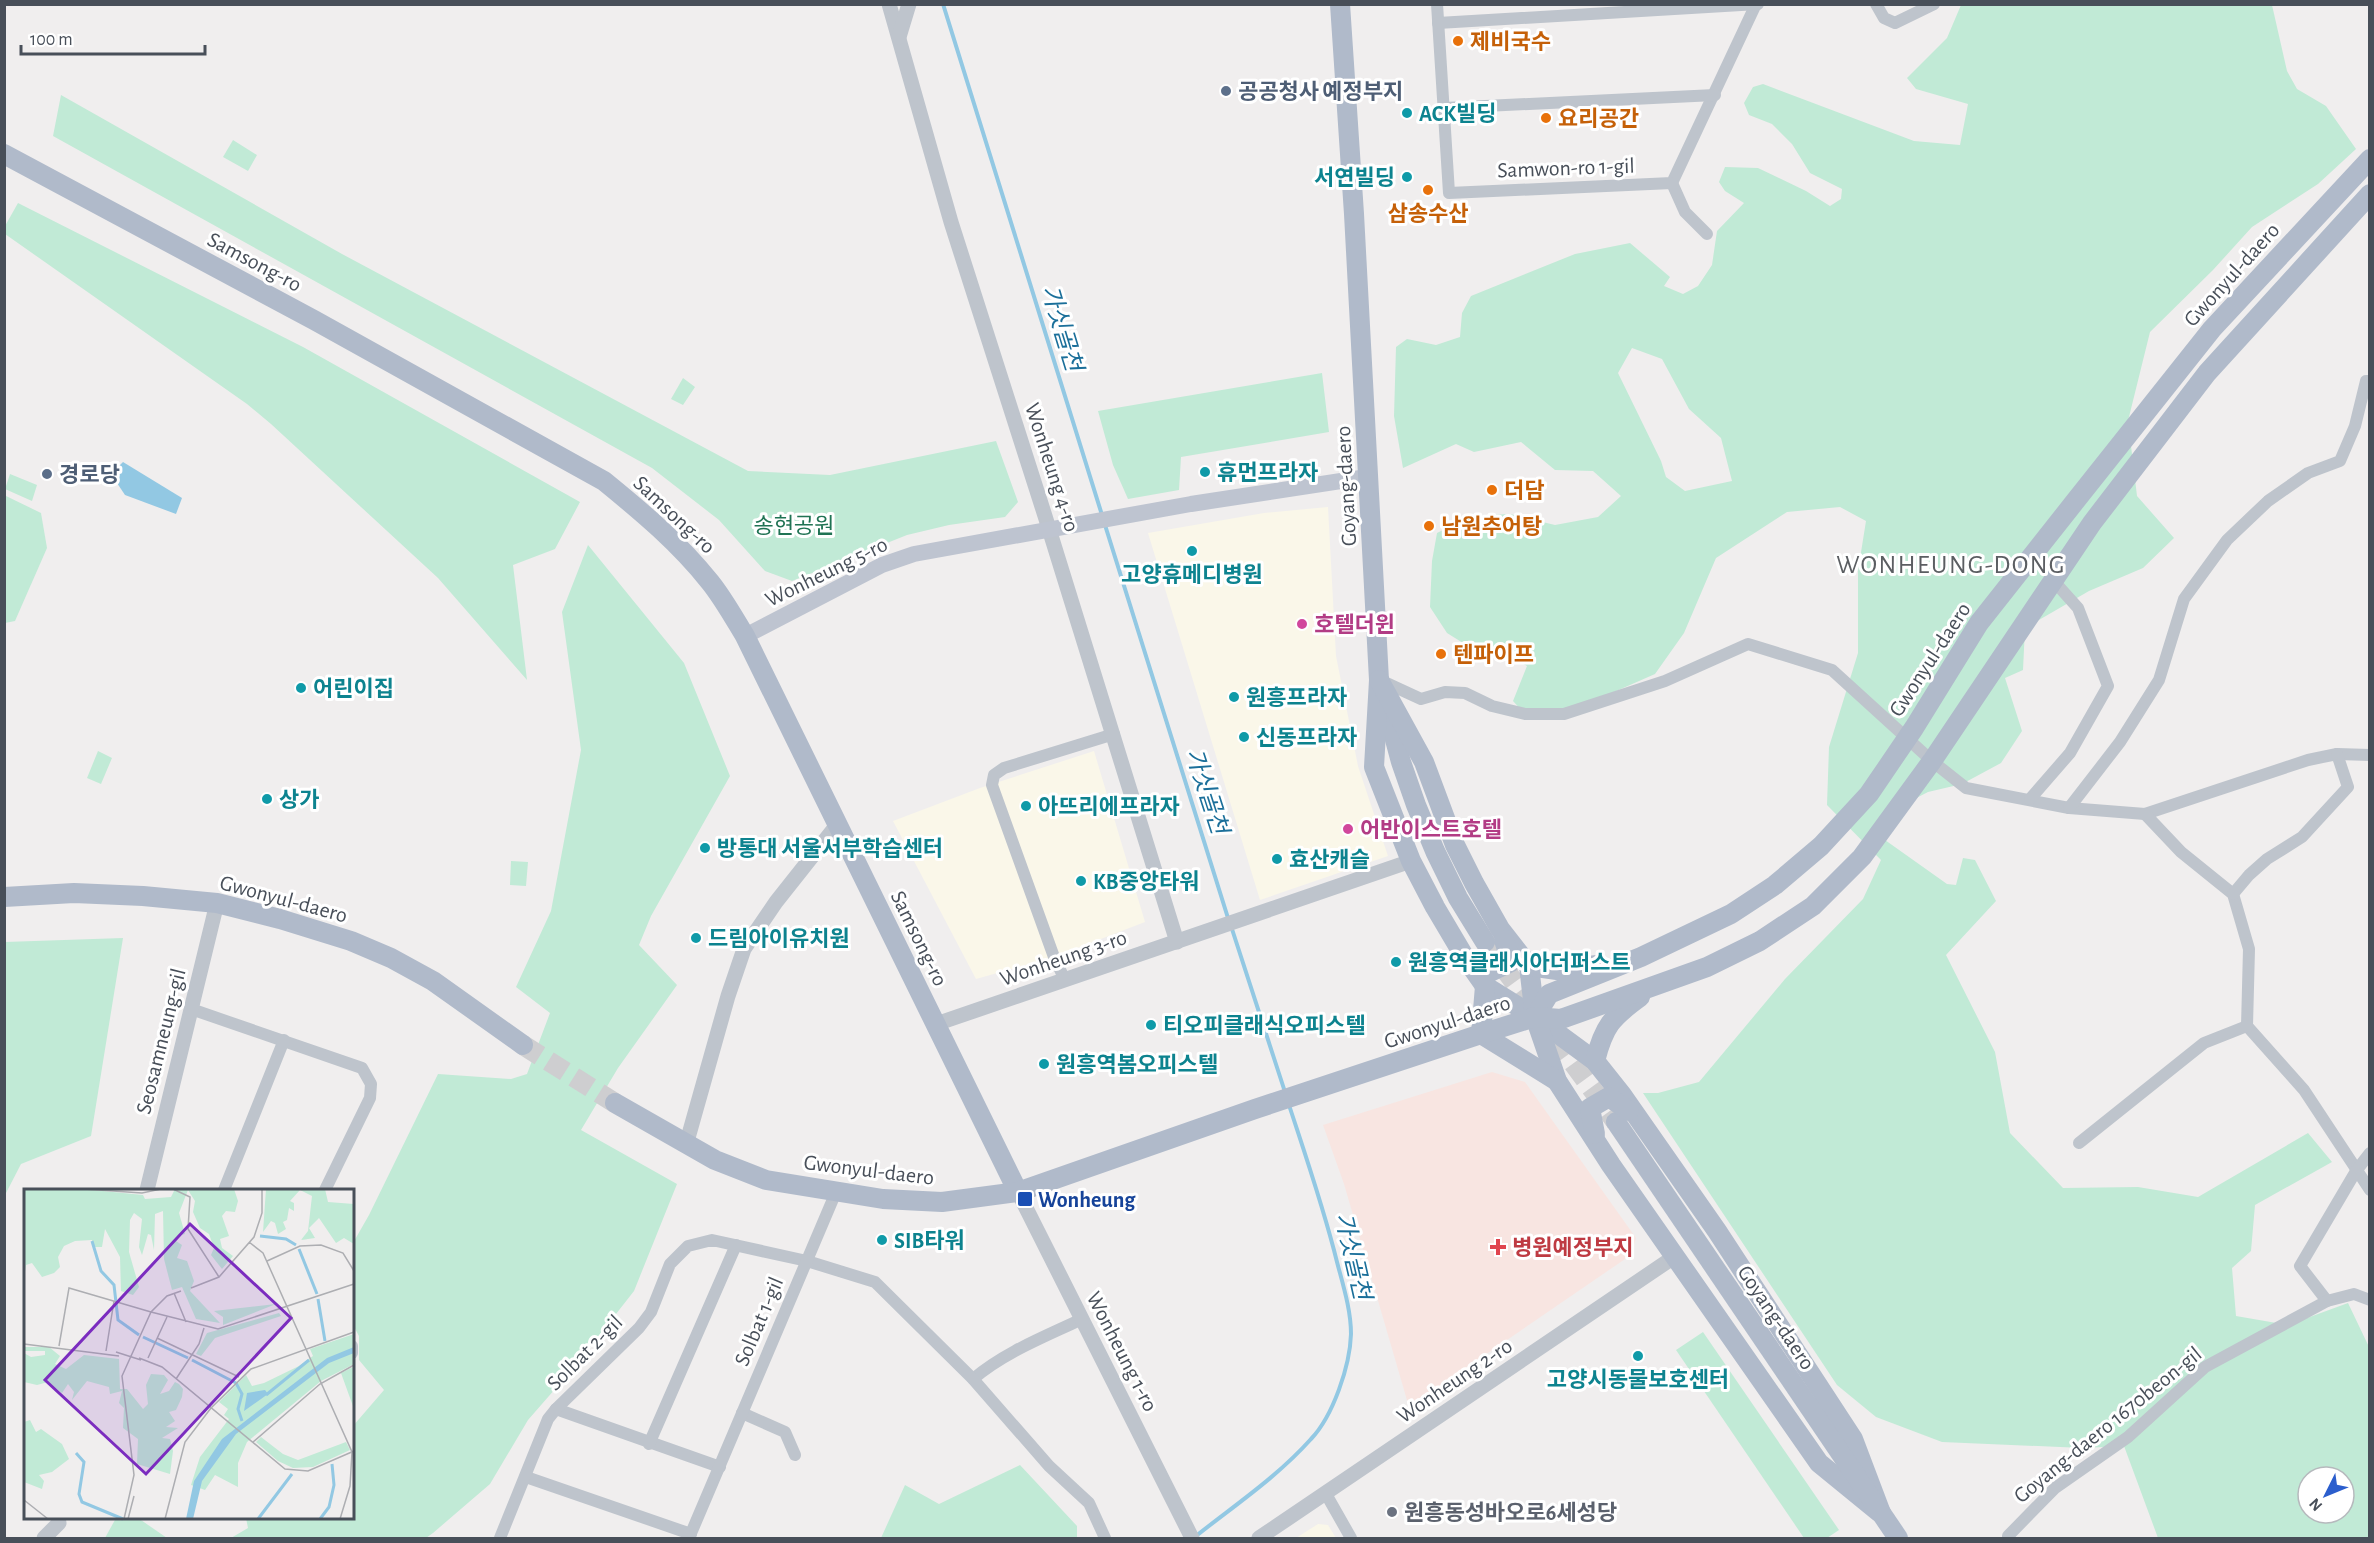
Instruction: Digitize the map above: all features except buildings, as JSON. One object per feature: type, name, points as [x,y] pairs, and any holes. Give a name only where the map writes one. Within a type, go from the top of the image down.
[{"type":"main road","name":"Goyang-daero","points":[[1340,4],[1354,214],[1379,680],[1401,762],[1416,806],[1449,879],[1485,942]]},
{"type":"main road","name":"Samsong-ro","points":[[4,154],[314,320],[603,481],[645,514],[682,550],[711,583],[745,636],[1018,1192]]},
{"type":"main road","name":"Gwonyul-daero","points":[[1535,1017],[1549,994],[1641,957],[1731,914],[1775,885],[1821,846],[1869,794],[1979,623],[2212,329],[2370,159]]},
{"type":"main road","name":"Gwonyul-daero","points":[[615,1104],[716,1160],[766,1180],[883,1198],[942,1202],[1018,1192],[1255,1109],[1481,1034],[1535,1017],[1561,1018],[1656,986],[1707,967],[1760,941],[1814,906],[1862,857],[1932,761],[2052,579],[2092,523],[2207,373],[2370,194]]},
{"type":"main road","name":"Wonheung 5-ro","points":[[745,636],[882,565],[914,554],[1367,477]]},
{"type":"main road","points":[[1379,680],[1374,767],[1411,861],[1464,956],[1485,986],[1535,1017],[1595,1061],[1717,1231],[1853,1439],[1881,1514]]},
{"type":"main road","points":[[1379,680],[1424,762],[1455,845],[1474,883],[1500,929],[1529,966],[1535,1017],[1557,1081],[1674,1257],[1819,1463],[1881,1514]]},
{"type":"main road","name":"Gwonyul-daero","points":[[4,897],[74,893],[217,903],[331,935],[391,958],[433,981],[522,1045]]},
{"type":"main road","points":[[1464,956],[1488,973],[1511,962],[1500,929]]},
{"type":"main road","points":[[1529,966],[1575,969],[1641,957]]},
{"type":"main road","points":[[1485,986],[1481,1034],[1557,1081]]},
{"type":"main road","points":[[1595,1061],[1606,1026],[1622,1010],[1656,986]]},
{"type":"main road","points":[[1596,1142],[1590,1108],[1609,1097],[1636,1116]]},
{"type":"main road","name":"Goyang-daero","points":[[1616,1122],[1898,1539]]},
{"type":"street","name":"Wonheung 4-ro","points":[[889,4],[951,222],[1050,530],[1177,942]]},
{"type":"street","points":[[899,37],[909,4]]},
{"type":"street","name":"Samwon-ro 1-gil","points":[[1437,4],[1449,193],[1672,183]]},
{"type":"street","points":[[1876,4],[1884,18],[1895,23],[1934,4]]},
{"type":"street","points":[[1438,22],[1757,5],[1672,183],[1685,212],[1707,234]]},
{"type":"street","points":[[1444,108],[1715,96]]},
{"type":"street","points":[[2068,808],[2120,742],[2159,680],[2184,599],[2227,540],[2268,501],[2308,473],[2340,461],[2355,426],[2366,381],[2370,381]]},
{"type":"street","points":[[2030,799],[2070,753],[2108,686],[2078,608],[2052,579]]},
{"type":"street","points":[[1379,680],[1421,699],[1445,692],[1465,693],[1492,706],[1525,714],[1564,714],[1665,681],[1748,644],[1832,670],[1932,761],[1966,788],[2068,808],[2145,814],[2308,760],[2337,754],[2370,755]]},
{"type":"street","points":[[1065,980],[1054,957],[992,785],[994,775],[1004,768],[1114,734]]},
{"type":"street","points":[[2233,894],[2249,875],[2267,860],[2302,837],[2348,787],[2337,754]]},
{"type":"street","points":[[2145,814],[2181,852],[2233,894],[2249,949],[2247,1026],[2304,1090],[2370,1190]]},
{"type":"street","points":[[686,1144],[728,996],[744,949],[776,902],[837,825]]},
{"type":"street","name":"Wonheung 3-ro","points":[[936,1024],[1411,861]]},
{"type":"street","name":"Seosamneung-gil","points":[[147,1189],[217,903]]},
{"type":"street","points":[[191,1009],[362,1068],[370,1084],[370,1098],[326,1189]]},
{"type":"street","points":[[2079,1143],[2204,1043],[2247,1026]]},
{"type":"street","points":[[225,1189],[284,1040]]},
{"type":"street","points":[[2327,1301],[2301,1266],[2356,1171],[2370,1153]]},
{"type":"street","name":"Solbat 1-gil","points":[[526,1477],[690,1536],[836,1192]]},
{"type":"street","name":"Wonheung 1-ro","points":[[1018,1192],[1190,1534]]},
{"type":"street","name":"Solbat 2-gil","points":[[500,1539],[548,1419],[639,1328],[651,1312],[670,1264],[688,1246],[712,1240],[807,1261],[875,1282],[973,1379],[1049,1466],[1089,1503],[1105,1539]]},
{"type":"street","points":[[649,1444],[736,1245]]},
{"type":"street","name":"Wonheung 2-ro","points":[[1259,1539],[1276,1534],[1326,1494],[1674,1257]]},
{"type":"street","name":"Goyang-daero 1670beon-gil","points":[[2008,1539],[2008,1536],[2055,1488],[2128,1437],[2205,1367],[2327,1301],[2354,1293],[2370,1300]]},
{"type":"street","points":[[973,1379],[991,1364],[1016,1350],[1083,1319]]},
{"type":"street","points":[[556,1409],[649,1444],[720,1467]]},
{"type":"street","points":[[742,1413],[785,1432],[795,1455]]},
{"type":"street","points":[[1326,1494],[1351,1539]]},
{"type":"street","points":[[44,1539],[61,1520]]},
{"type":"shaded area","points":[[1328,507],[1336,656],[1358,766],[1388,856],[1260,900],[1148,533],[1264,513]]},
{"type":"shaded area","points":[[1094,751],[1145,922],[1054,957],[976,979],[893,821],[980,788]]},
{"type":"shaded area","name":"병원예정부지","points":[[1492,1072],[1525,1082],[1636,1238],[1631,1255],[1409,1407],[1344,1184],[1323,1125]]},
{"type":"shaded area","points":[[1318,1524],[1328,1525],[1336,1538],[1296,1538]]},
{"type":"green space","points":[[1961,5],[2272,5],[2287,71],[2297,89],[2326,106],[2356,149],[2318,184],[2252,227],[2213,270],[2150,332],[2128,421],[2137,496],[2174,538],[2143,568],[2089,591],[2025,628],[2023,670],[2005,678],[2022,731],[2001,763],[1962,784],[1928,792],[1893,810],[1885,840],[1947,884],[1956,885],[1963,858],[1975,860],[1996,901],[1946,955],[1995,1052],[2010,1133],[2063,1188],[2138,1187],[2198,1197],[2308,1133],[2332,1162],[2255,1205],[2251,1251],[2232,1268],[2236,1316],[2288,1325],[2348,1303],[2369,1347],[2369,1538],[2158,1538],[2124,1446],[2083,1448],[1942,1442],[1876,1417],[1837,1385],[1643,1093],[1658,1093],[1699,1082],[1785,979],[1863,899],[1881,860],[1827,805],[1829,747],[1858,653],[1858,571],[1866,521],[1840,507],[1787,512],[1716,558],[1684,633],[1655,674],[1564,714],[1525,714],[1513,701],[1527,666],[1496,647],[1471,648],[1447,633],[1430,607],[1432,561],[1437,533],[1471,516],[1510,514],[1555,525],[1598,517],[1621,496],[1593,471],[1555,470],[1521,442],[1474,452],[1456,444],[1403,468],[1394,416],[1396,347],[1407,339],[1436,345],[1460,337],[1462,313],[1471,296],[1575,254],[1630,243],[1670,277],[1664,286],[1683,294],[1698,286],[1712,265],[1717,231],[1744,203],[1725,191],[1719,182],[1725,167],[1758,168],[1806,191],[1830,206],[1841,199],[1842,189],[1810,173],[1792,144],[1772,124],[1749,115],[1744,103],[1753,87],[1763,84],[1914,141],[1960,145],[1968,104],[1916,89],[1907,78],[1947,38]],"holes":[[[1632,348],[1662,359],[1689,409],[1721,438],[1732,481],[1685,491],[1666,477],[1661,461],[1618,373]]]},
{"type":"green space","name":"송현공원","points":[[61,95],[342,254],[748,471],[830,475],[996,441],[1018,502],[1005,517],[949,525],[907,535],[792,581],[765,571],[719,520],[652,468],[53,136]]},
{"type":"green space","points":[[233,140],[257,155],[248,171],[223,157]]},
{"type":"green space","points":[[18,203],[303,347],[580,502],[555,549],[513,565],[527,680],[438,578],[271,424],[247,404],[5,234],[5,226]]},
{"type":"green space","points":[[1322,373],[1329,432],[1181,457],[1179,490],[1128,499],[1113,465],[1098,411]]},
{"type":"green space","points":[[683,378],[695,387],[683,405],[671,399]]},
{"type":"green space","points":[[10,474],[37,485],[32,501],[5,489]]},
{"type":"green space","points":[[4,495],[41,513],[47,548],[15,621],[5,623]]},
{"type":"green space","points":[[588,545],[684,663],[730,776],[651,916],[639,945],[677,985],[618,1068],[581,1130],[677,1184],[634,1291],[576,1365],[528,1420],[490,1484],[433,1533],[426,1538],[231,1538],[248,1528],[246,1519],[354,1519],[354,1425],[384,1390],[359,1360],[359,1336],[354,1327],[354,1241],[438,1074],[511,1079],[527,1074],[550,1013],[516,987],[551,911],[581,750],[562,612]]},
{"type":"green space","points":[[98,751],[112,758],[101,784],[87,778]]},
{"type":"green space","points":[[511,861],[528,862],[526,886],[510,885]]},
{"type":"green space","points":[[123,938],[91,1136],[21,1164],[5,1195],[5,942]]},
{"type":"green space","points":[[1703,1332],[1839,1530],[1827,1538],[1804,1538],[1676,1350]]},
{"type":"green space","points":[[1020,1465],[1077,1526],[1077,1538],[881,1538],[905,1485],[939,1504]]},
{"type":"green space","points":[[115,1519],[139,1519],[167,1538],[105,1538]]},
{"type":"water","points":[[123,462],[182,498],[176,514],[125,495],[111,474]]},
{"type":"waterway","name":"가싯골천","points":[[943,4],[1102,515]]},
{"type":"waterway","name":"가싯골천","points":[[1105,525],[1228,918]]},
{"type":"waterway","name":"가싯골천","points":[[1231,926],[1285,1092]]},
{"type":"waterway","name":"가싯골천","points":[[1196,1536],[1270,1478],[1311,1439],[1333,1404],[1344,1375],[1350,1347],[1350,1316],[1321,1203],[1289,1105]]},
{"type":"tunnel","points":[[1485,942],[1616,1122]]},
{"type":"tunnel","points":[[523,1045],[615,1103]]},
{"type":"place","name":"제비국수","points":[[1458,41]]},
{"type":"place","name":"공공청사 예정부지","points":[[1226,91]]},
{"type":"place","name":"ACK빌딩","points":[[1407,113]]},
{"type":"place","name":"요리공간","points":[[1546,118]]},
{"type":"place","name":"서연빌딩","points":[[1407,177]]},
{"type":"place","name":"삼송수산","points":[[1428,190]]},
{"type":"place","name":"휴먼프라자","points":[[1205,472]]},
{"type":"place","name":"경로당","points":[[47,474]]},
{"type":"place","name":"더담","points":[[1492,490]]},
{"type":"place","name":"남원추어탕","points":[[1429,526]]},
{"type":"place","name":"고양휴메디병원","points":[[1192,551]]},
{"type":"place","name":"호텔더윈","points":[[1302,624]]},
{"type":"place","name":"텐파이프","points":[[1441,654]]},
{"type":"place","name":"어린이집","points":[[301,688]]},
{"type":"place","name":"원흥프라자","points":[[1234,697]]},
{"type":"place","name":"신동프라자","points":[[1244,737]]},
{"type":"place","name":"상가","points":[[267,799]]},
{"type":"place","name":"아뜨리에프라자","points":[[1026,806]]},
{"type":"place","name":"어반이스트호텔","points":[[1348,829]]},
{"type":"place","name":"방통대 서울서부학습센터","points":[[705,848]]},
{"type":"place","name":"효산캐슬","points":[[1277,859]]},
{"type":"place","name":"KB중앙타워","points":[[1081,881]]},
{"type":"place","name":"드림아이유치원","points":[[696,938]]},
{"type":"place","name":"원흥역클래시아더퍼스트","points":[[1396,962]]},
{"type":"place","name":"티오피클래식오피스텔","points":[[1151,1025]]},
{"type":"place","name":"원흥역봄오피스텔","points":[[1044,1064]]},
{"type":"place","name":"Wonheung","points":[[1025,1199]]},
{"type":"place","name":"SIB타워","points":[[882,1240]]},
{"type":"place","name":"병원예정부지","points":[[1498,1247]]},
{"type":"place","name":"고양시동물보호센터","points":[[1638,1356]]},
{"type":"place","name":"원흥동성바오로6세성당","points":[[1392,1512]]},
{"type":"district","name":"WONHEUNG-DONG","points":[[1951,564]]}]
